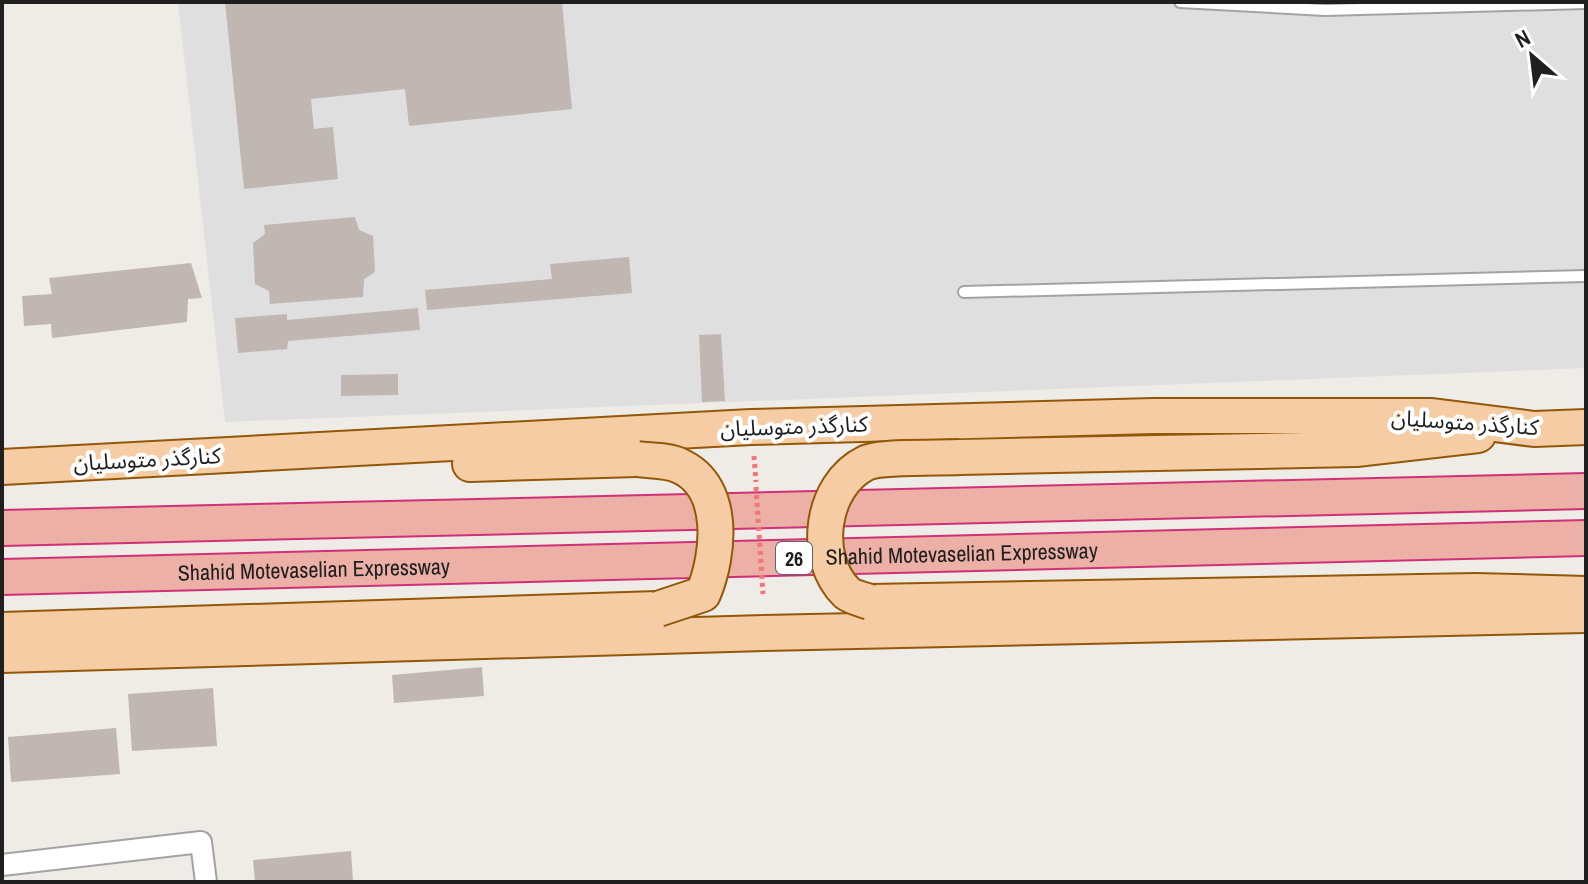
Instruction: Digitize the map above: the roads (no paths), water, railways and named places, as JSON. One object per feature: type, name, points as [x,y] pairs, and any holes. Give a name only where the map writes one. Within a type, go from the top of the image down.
[{"type":"highway","points":[[2,528],[1586,491]]},
{"type":"highway","name":"Shahid Motevaselian Expressway","points":[[2,577],[1586,538]]},
{"type":"main road","name":"کنارگذر متوسلیان","points":[[2,468],[751,427],[1153,416],[1432,416],[1534,429],[1586,427]]},
{"type":"main road","points":[[1534,429],[1356,449],[960,457],[868,462],[846,478],[835,495],[823,537],[834,570],[848,594],[870,602],[1475,591],[1586,594]]},
{"type":"main road","points":[[2,468],[198,471],[637,459],[679,465],[699,479],[709,499],[717,538],[713,572],[703,594],[658,609],[2,630]]},
{"type":"main road","points":[[2,655],[1586,615]]},
{"type":"street","points":[[2,865],[201,842],[206,882]]},
{"type":"lane","points":[[1180,2],[1325,10],[1586,3]]},
{"type":"lane","points":[[964,292],[1586,276]]}]
